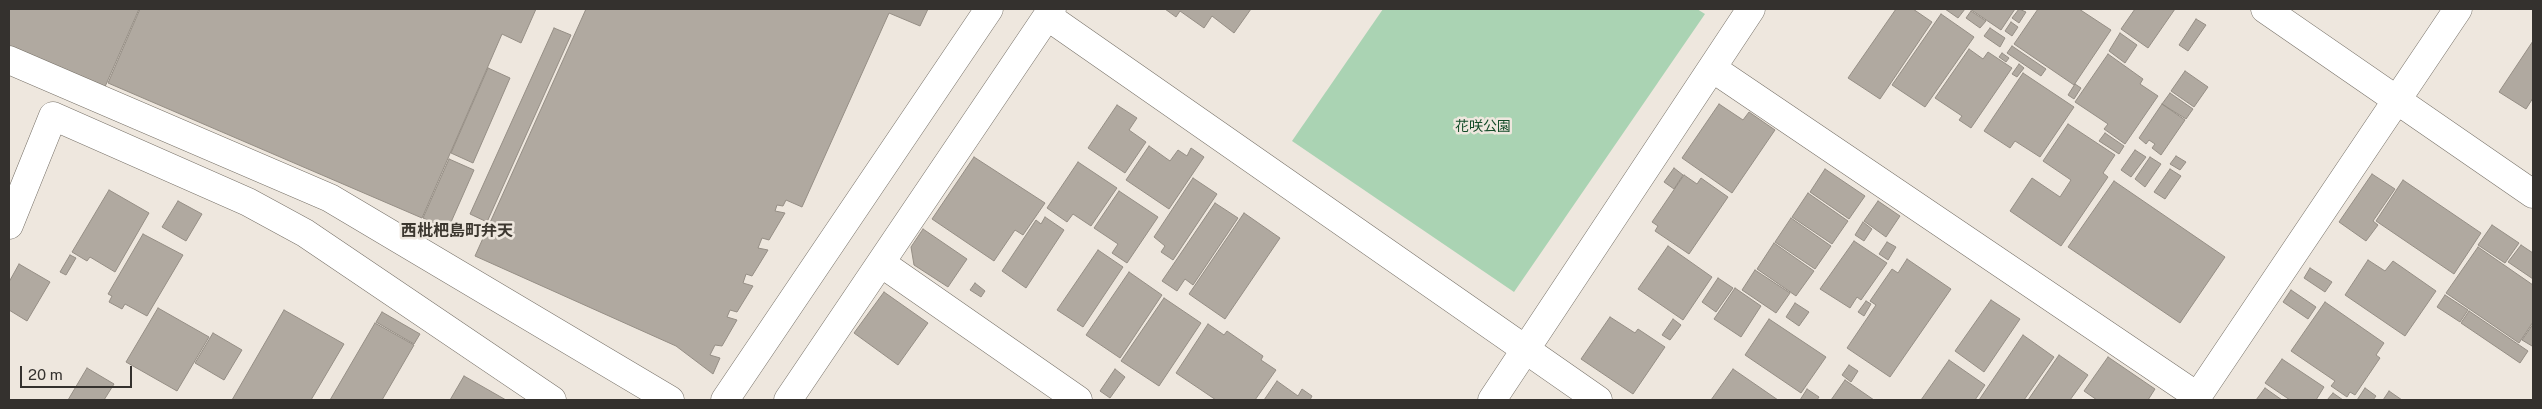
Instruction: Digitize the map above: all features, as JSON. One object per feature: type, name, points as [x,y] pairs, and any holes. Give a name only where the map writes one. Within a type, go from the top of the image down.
[{"type":"street","points":[[724,400],[989,9]]},
{"type":"street","points":[[1492,400],[1751,9]]},
{"type":"street","points":[[2265,9],[2533,194]]},
{"type":"street","points":[[1712,68],[2196,398],[2458,9]]},
{"type":"street","points":[[788,400],[1050,12],[1598,400]]},
{"type":"street","points":[[9,60],[330,198],[670,400]]},
{"type":"street","points":[[9,225],[53,116],[248,202],[305,233],[552,400]]},
{"type":"street","points":[[881,263],[1078,400]]},
{"type":"green space","name":"花咲公園","points":[[1383,9],[1697,9],[1705,14],[1514,292],[1292,141]]},
{"type":"building","points":[[9,9],[139,9],[104,89],[9,48]]},
{"type":"building","points":[[140,9],[536,9],[521,43],[502,34],[422,218],[108,83]]},
{"type":"building","points":[[586,9],[928,9],[920,26],[889,13],[802,207],[786,200],[783,206],[777,205],[775,211],[785,213],[769,240],[762,238],[758,248],[768,250],[752,276],[746,274],[743,283],[753,286],[737,312],[730,310],[727,317],[737,320],[722,346],[715,345],[710,355],[720,358],[713,374],[676,346],[475,256]]},
{"type":"building","points":[[1165,9],[1251,9],[1234,33],[1212,16],[1204,28],[1180,11],[1176,17]]},
{"type":"building","points":[[1896,9],[1913,9],[1932,22],[1880,99],[1848,78]]},
{"type":"building","points":[[1945,9],[1965,9],[1958,18]]},
{"type":"building","points":[[1970,9],[2015,9],[2001,30]]},
{"type":"building","points":[[2019,9],[2026,12],[2019,23],[2012,18]]},
{"type":"building","points":[[2038,9],[2079,9],[2111,30],[2074,85],[2014,44]]},
{"type":"building","points":[[2135,9],[2175,9],[2148,48],[2121,29]]},
{"type":"building","points":[[1971,11],[1986,21],[1980,28],[1966,18]]},
{"type":"building","points":[[1941,14],[1974,37],[1925,107],[1892,85]]},
{"type":"building","points":[[2196,19],[2206,25],[2188,51],[2179,45]]},
{"type":"building","points":[[2011,22],[2018,27],[2012,36],[2005,31]]},
{"type":"building","points":[[554,28],[571,35],[487,222],[470,214]]},
{"type":"building","points":[[1990,28],[2005,38],[2000,47],[1984,36]]},
{"type":"building","points":[[2120,33],[2137,45],[2125,63],[2109,51]]},
{"type":"building","points":[[2533,41],[2533,98],[2526,109],[2499,92]]},
{"type":"building","points":[[2012,46],[2046,69],[2041,76],[2007,53]]},
{"type":"building","points":[[1969,49],[1983,59],[1988,52],[2012,68],[1971,128],[1959,120],[1962,116],[1935,98]]},
{"type":"building","points":[[2002,53],[2009,58],[2006,62],[1999,57]]},
{"type":"building","points":[[2108,54],[2143,79],[2140,84],[2158,96],[2125,144],[2104,129],[2108,124],[2075,102]]},
{"type":"building","points":[[2019,64],[2024,68],[2017,77],[2012,74]]},
{"type":"building","points":[[488,68],[510,78],[473,163],[451,153]]},
{"type":"building","points":[[2185,71],[2208,87],[2194,107],[2171,91]]},
{"type":"building","points":[[2023,73],[2074,107],[2040,157],[2015,141],[2010,148],[1984,131]]},
{"type":"building","points":[[2075,84],[2081,88],[2074,99],[2068,95]]},
{"type":"building","points":[[2170,93],[2193,109],[2186,119],[2162,104]]},
{"type":"building","points":[[1719,104],[1743,120],[1749,112],[1775,130],[1732,193],[1682,158]]},
{"type":"building","points":[[2162,104],[2185,120],[2161,155],[2152,148],[2155,144],[2149,140],[2146,144],[2139,138]]},
{"type":"building","points":[[1117,105],[1137,118],[1129,130],[1146,142],[1125,173],[1088,148]]},
{"type":"building","points":[[2068,124],[2115,155],[2103,173],[2108,177],[2061,246],[2010,211],[2032,178],[2060,197],[2071,180],[2043,161]]},
{"type":"building","points":[[2105,133],[2124,146],[2119,154],[2099,141]]},
{"type":"building","points":[[1149,146],[1170,161],[1178,150],[1187,156],[1191,148],[1204,157],[1169,209],[1126,180]]},
{"type":"building","points":[[2135,150],[2146,157],[2131,177],[2121,170]]},
{"type":"building","points":[[2176,156],[2186,162],[2180,170],[2170,164]]},
{"type":"building","points":[[974,157],[1045,203],[1023,235],[1015,230],[994,261],[932,219]]},
{"type":"building","points":[[2150,157],[2161,164],[2145,187],[2135,179]]},
{"type":"building","points":[[449,159],[474,170],[448,229],[423,218]]},
{"type":"building","points":[[1078,162],[1117,188],[1091,226],[1073,214],[1067,222],[1047,208]]},
{"type":"building","points":[[1674,168],[1683,175],[1674,189],[1664,182]]},
{"type":"building","points":[[1825,169],[1865,196],[1849,219],[1810,192]]},
{"type":"building","points":[[2170,169],[2181,176],[2165,199],[2154,192]]},
{"type":"building","points":[[2372,174],[2395,189],[2373,221],[2378,225],[2366,241],[2339,222]]},
{"type":"building","points":[[1684,175],[1697,184],[1701,178],[1728,197],[1689,254],[1655,231],[1658,226],[1652,222]]},
{"type":"building","points":[[1193,178],[1217,194],[1173,260],[1161,252],[1165,246],[1154,237]]},
{"type":"building","points":[[2403,180],[2481,233],[2454,274],[2376,221]]},
{"type":"building","points":[[2114,181],[2225,257],[2180,323],[2068,247]]},
{"type":"building","points":[[109,190],[149,213],[115,272],[90,257],[87,261],[72,252]]},
{"type":"building","points":[[1119,191],[1158,217],[1127,263],[1112,253],[1118,244],[1094,228]]},
{"type":"building","points":[[1808,193],[1848,221],[1832,244],[1792,217]]},
{"type":"building","points":[[178,201],[202,214],[186,241],[162,227]]},
{"type":"building","points":[[1878,201],[1900,216],[1886,237],[1864,221]]},
{"type":"building","points":[[1215,203],[1238,218],[1193,285],[1185,279],[1177,291],[1162,281]]},
{"type":"building","points":[[1244,213],[1280,238],[1225,319],[1189,294]]},
{"type":"building","points":[[1045,217],[1064,230],[1026,288],[1002,271],[1036,220],[1041,224]]},
{"type":"building","points":[[1791,218],[1831,246],[1815,269],[1775,242]]},
{"type":"building","points":[[1863,222],[1872,229],[1864,241],[1855,235]]},
{"type":"building","points":[[2492,225],[2519,243],[2505,263],[2478,245]]},
{"type":"building","points":[[923,229],[967,259],[948,287],[914,265],[911,247]]},
{"type":"building","points":[[143,234],[183,255],[147,316],[125,304],[122,309],[109,302],[112,296],[108,294]]},
{"type":"building","points":[[1854,241],[1887,263],[1861,300],[1857,297],[1850,308],[1820,289]]},
{"type":"building","points":[[1887,242],[1896,247],[1888,260],[1879,254]]},
{"type":"building","points":[[1774,243],[1814,271],[1796,296],[1757,269]]},
{"type":"building","points":[[2521,245],[2533,253],[2533,279],[2508,262]]},
{"type":"building","points":[[1668,246],[1712,277],[1683,320],[1638,289]]},
{"type":"building","points":[[2478,247],[2533,285],[2533,322],[2519,343],[2446,293]]},
{"type":"building","points":[[1098,250],[1123,267],[1083,327],[1057,310]]},
{"type":"building","points":[[70,255],[76,258],[66,275],[60,272]]},
{"type":"building","points":[[1907,259],[1951,289],[1890,377],[1847,348],[1876,305],[1870,301],[1892,269],[1898,273]]},
{"type":"building","points":[[2368,260],[2385,271],[2393,261],[2436,291],[2405,336],[2345,295]]},
{"type":"building","points":[[19,264],[50,282],[27,321],[9,310],[9,282]]},
{"type":"building","points":[[2310,268],[2332,282],[2325,292],[2304,278]]},
{"type":"building","points":[[1755,270],[1790,293],[1776,313],[1742,290]]},
{"type":"building","points":[[1129,272],[1162,295],[1120,358],[1086,335]]},
{"type":"building","points":[[1718,278],[1733,288],[1716,312],[1702,302]]},
{"type":"building","points":[[975,283],[985,291],[981,297],[970,290]]},
{"type":"building","points":[[1735,288],[1761,306],[1741,337],[1714,319]]},
{"type":"building","points":[[2291,290],[2316,307],[2308,319],[2283,302]]},
{"type":"building","points":[[884,292],[928,323],[898,365],[854,333]]},
{"type":"building","points":[[2445,295],[2468,310],[2460,322],[2437,307]]},
{"type":"building","points":[[1164,298],[1201,323],[1159,386],[1121,361]]},
{"type":"building","points":[[1991,300],[2020,319],[1984,372],[1955,351]]},
{"type":"building","points":[[1866,301],[1871,304],[1864,316],[1858,312]]},
{"type":"building","points":[[2325,302],[2384,343],[2376,355],[2380,358],[2355,395],[2350,392],[2347,397],[2331,386],[2335,381],[2291,351]]},
{"type":"building","points":[[1795,303],[1809,312],[1799,326],[1786,317]]},
{"type":"building","points":[[158,308],[209,337],[177,391],[126,362]]},
{"type":"building","points":[[284,310],[344,344],[311,400],[232,400]]},
{"type":"building","points":[[2469,311],[2528,351],[2520,363],[2461,323]]},
{"type":"building","points":[[382,312],[420,334],[414,344],[376,322]]},
{"type":"building","points":[[1610,317],[1635,333],[1638,329],[1665,347],[1633,394],[1581,359]]},
{"type":"building","points":[[1673,319],[1681,325],[1670,340],[1662,335]]},
{"type":"building","points":[[1769,319],[1826,357],[1801,393],[1745,355]]},
{"type":"building","points":[[375,323],[414,345],[382,400],[330,400]]},
{"type":"building","points":[[1208,324],[1224,335],[1227,331],[1263,356],[1261,360],[1276,370],[1255,400],[1216,400],[1176,373]]},
{"type":"building","points":[[2533,324],[2533,344],[2532,346],[2522,340]]},
{"type":"building","points":[[213,333],[242,350],[224,380],[195,363]]},
{"type":"building","points":[[2023,335],[2054,357],[2024,400],[1979,400]]},
{"type":"building","points":[[2059,355],[2088,375],[2070,400],[2028,400]]},
{"type":"building","points":[[2108,357],[2155,389],[2148,400],[2097,400],[2084,391]]},
{"type":"building","points":[[2282,359],[2324,387],[2316,400],[2290,400],[2265,383]]},
{"type":"building","points":[[1949,360],[1985,385],[1975,400],[1921,400]]},
{"type":"building","points":[[1849,365],[1858,371],[1851,382],[1842,375]]},
{"type":"building","points":[[87,368],[114,384],[104,400],[68,400]]},
{"type":"building","points":[[1115,369],[1125,377],[1110,398],[1100,391]]},
{"type":"building","points":[[1733,369],[1778,400],[1711,400]]},
{"type":"building","points":[[464,376],[506,400],[450,400]]},
{"type":"building","points":[[1845,380],[1874,400],[1831,400]]},
{"type":"building","points":[[1277,381],[1298,396],[1302,389],[1312,396],[1310,400],[1264,400]]},
{"type":"building","points":[[2265,388],[2282,400],[2256,400]]},
{"type":"building","points":[[2365,388],[2376,396],[2373,400],[2357,400]]},
{"type":"building","points":[[1807,389],[1819,397],[1817,400],[1800,400]]},
{"type":"building","points":[[2389,391],[2402,400],[2383,400]]},
{"type":"building","points":[[2333,393],[2343,400],[2327,400]]},
{"type":"district","name":"西枇杷島町弁天","points":[[457,231]]}]
